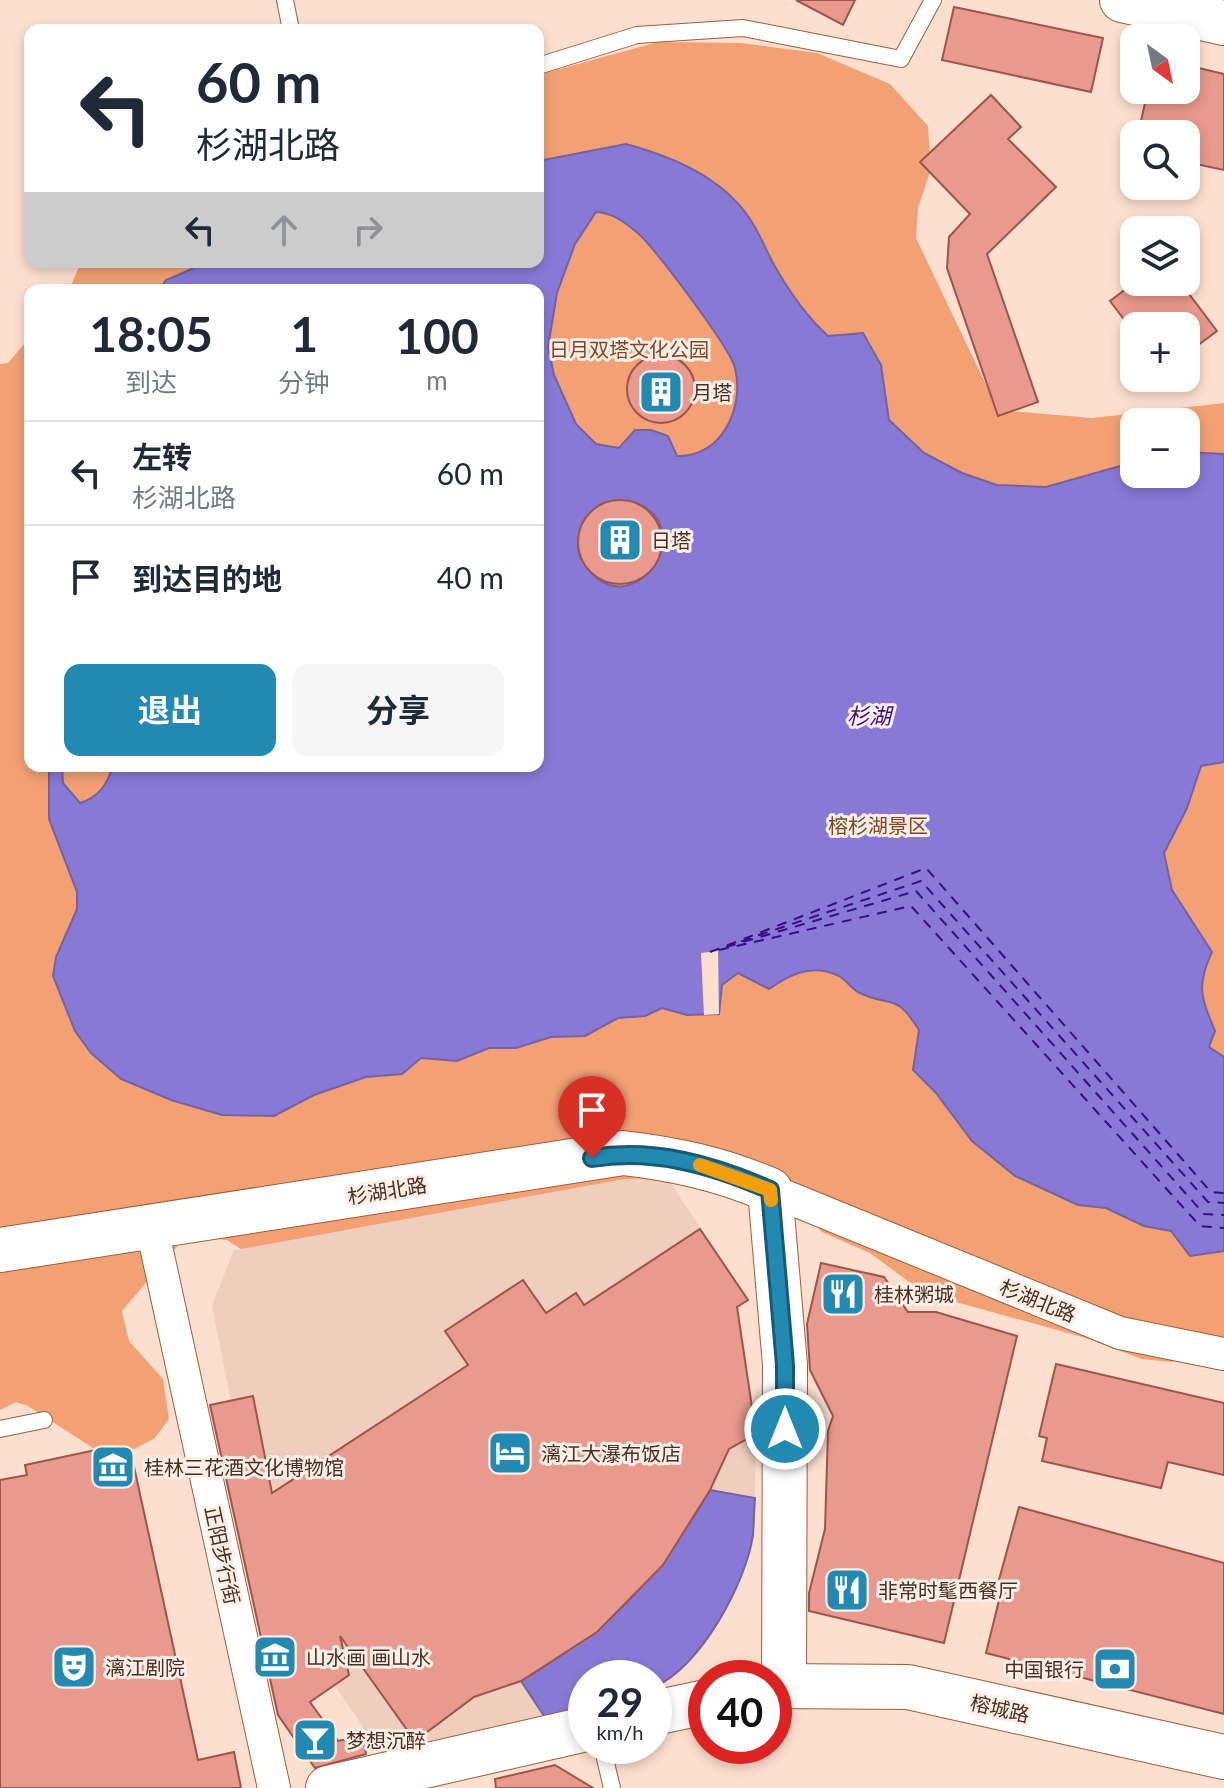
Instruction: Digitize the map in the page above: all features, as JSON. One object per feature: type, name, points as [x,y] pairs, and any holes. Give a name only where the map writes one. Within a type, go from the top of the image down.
[{"type":"street","points":[[1122,0],[1224,23]]},
{"type":"street","name":"杉湖北路","points":[[0,1250],[623,1153],[675,1159],[727,1171],[1120,1333],[1224,1354]]},
{"type":"street","points":[[770,1190],[785,1365],[779,1660]]},
{"type":"street","name":"正阳步行街","points":[[152,1228],[274,1788]]},
{"type":"street","name":"榕城路","points":[[792,1685],[908,1687],[1224,1757]]},
{"type":"street","points":[[328,1788],[568,1733]]},
{"type":"lane","points":[[285,0],[290,24]]},
{"type":"lane","points":[[544,64],[637,35],[743,28],[901,59],[933,0]]},
{"type":"lane","points":[[0,1429],[44,1420]]},
{"type":"lane","points":[[606,1764],[612,1788]]},
{"type":"shaded area","name":"漓江大瀑布饭店","points":[[625,1179],[668,1179],[748,1300],[737,1308],[756,1433],[753,1537],[737,1585],[708,1639],[672,1676],[672,1660],[568,1660],[568,1712],[383,1756],[303,1639],[253,1396],[231,1401],[212,1306],[234,1250]]},
{"type":"green space","name":"杉湖","points":[[658,42],[741,43],[817,53],[890,84],[928,126],[931,169],[918,208],[916,238],[998,410],[1092,418],[1120,415],[1120,488],[1200,488],[1200,408],[1180,408],[1224,403],[1224,1347],[1212,1344],[1172,1362],[1142,1359],[1086,1338],[956,1302],[912,1284],[870,1253],[822,1232],[772,1175],[625,1179],[241,1249],[227,1240],[186,1236],[122,1311],[129,1341],[163,1379],[169,1419],[155,1438],[121,1456],[105,1448],[96,1450],[28,1406],[16,1402],[0,1410],[0,364],[8,363],[24,344],[24,772],[544,772],[544,284],[72,284],[78,268],[544,268],[544,73]]},
{"type":"water","name":"杉湖","points":[[626,144],[679,162],[711,180],[739,204],[785,283],[820,328],[828,336],[863,333],[881,365],[889,420],[924,453],[962,473],[997,485],[1046,487],[1120,466],[1120,488],[1200,488],[1200,453],[1224,454],[1224,762],[1201,766],[1187,808],[1164,853],[1172,890],[1212,952],[1204,974],[1202,992],[1215,1031],[1209,1047],[1224,1057],[1224,1251],[1190,1256],[1171,1231],[1144,1226],[1106,1208],[1078,1205],[1015,1176],[972,1141],[936,1093],[913,1070],[919,1030],[904,1010],[892,1002],[858,992],[842,978],[820,970],[802,972],[769,989],[738,973],[722,985],[719,1014],[687,1015],[662,1008],[645,1016],[618,1018],[585,1036],[551,1037],[516,1048],[489,1048],[457,1061],[421,1058],[402,1074],[366,1077],[314,1095],[274,1116],[222,1115],[171,1100],[121,1079],[91,1053],[75,1031],[53,976],[56,957],[77,909],[77,892],[49,819],[49,772],[62,772],[63,783],[80,803],[92,798],[101,789],[110,772],[544,772],[544,284],[163,284],[194,268],[544,268],[544,160]],"holes":[[[596,212],[621,220],[643,239],[689,296],[720,340],[735,368],[737,383],[733,414],[717,440],[693,454],[677,456],[668,436],[651,430],[635,430],[619,448],[596,444],[576,424],[554,375],[548,347],[557,293],[575,244]],[[616,500],[644,507],[659,522],[663,541],[657,560],[645,576],[628,585],[609,584],[589,570],[582,559],[578,549],[582,528],[587,519],[605,504]]]},
{"type":"water","points":[[710,1490],[755,1498],[749,1555],[731,1599],[704,1643],[672,1676],[672,1660],[568,1660],[568,1712],[544,1716],[521,1681],[607,1621],[650,1577]]},
{"type":"pier","points":[[718,951],[719,1014],[704,1015],[701,953]]},
{"type":"building","points":[[796,0],[855,0],[843,25]]},
{"type":"building","points":[[954,7],[1103,38],[1091,92],[942,60]]},
{"type":"building","points":[[1200,68],[1224,74],[1224,170],[1200,165],[1200,120],[1141,120],[1145,104],[1200,104]]},
{"type":"building","points":[[991,95],[1021,127],[1008,139],[1056,187],[987,254],[1038,402],[998,416],[947,268],[949,237],[970,214],[920,162]]},
{"type":"building","points":[[1120,293],[1120,296],[1191,296],[1217,331],[1200,344],[1200,312],[1120,314],[1110,301]]},
{"type":"building","name":"月塔","points":[[654,355],[668,355],[680,360],[690,370],[695,389],[690,408],[680,418],[668,423],[654,423],[642,418],[632,408],[627,396],[627,382],[632,370],[642,360]]},
{"type":"building","name":"日塔","points":[[612,500],[628,500],[644,507],[655,518],[662,542],[659,558],[650,572],[628,584],[612,584],[596,577],[585,566],[578,550],[578,534],[585,518],[596,507]]},
{"type":"building","points":[[700,1229],[748,1300],[737,1307],[756,1434],[729,1449],[710,1490],[663,1565],[597,1632],[521,1681],[474,1697],[415,1741],[340,1636],[349,1675],[310,1702],[338,1741],[362,1736],[366,1754],[315,1768],[278,1715],[210,1405],[253,1396],[272,1493],[468,1365],[445,1331],[523,1280],[546,1313],[576,1293],[584,1305]]},
{"type":"building","points":[[821,1263],[884,1277],[908,1312],[936,1312],[1017,1336],[944,1643],[809,1611],[809,1593],[825,1529],[828,1431],[833,1416],[810,1370],[807,1324]]},
{"type":"building","points":[[1056,1364],[1224,1403],[1224,1475],[1168,1462],[1161,1488],[1042,1461],[1047,1438],[1039,1436]]},
{"type":"building","points":[[105,1448],[133,1462],[198,1760],[234,1752],[241,1788],[0,1788],[0,1480],[27,1475],[25,1465]]},
{"type":"building","points":[[1019,1507],[1224,1563],[1224,1714],[986,1653],[1002,1588],[997,1587]]},
{"type":"building","points":[[555,1765],[593,1788],[496,1788],[495,1779]]},
{"type":"ferry route","points":[[710,952],[926,868],[1211,1192],[1224,1193]]},
{"type":"ferry route","points":[[741,941],[921,881],[1208,1202],[1224,1203]]},
{"type":"ferry route","points":[[726,947],[916,891],[1204,1214],[1224,1215]]},
{"type":"ferry route","points":[[719,950],[911,906],[1200,1226],[1224,1228]]},
{"type":"slow traffic","points":[[700,1165],[727,1171],[770,1190],[771,1200]]},
{"type":"place","name":"月塔","points":[[661,392]]},
{"type":"place","name":"日塔","points":[[620,540]]},
{"type":"place","name":"桂林粥城","points":[[843,1294]]},
{"type":"place","name":"漓江大瀑布饭店","points":[[510,1453]]},
{"type":"place","name":"桂林三花酒文化博物馆","points":[[113,1467]]},
{"type":"place","name":"非常时髦西餐厅","points":[[847,1590]]},
{"type":"place","name":"山水画 画山水","points":[[275,1657]]},
{"type":"place","name":"漓江剧院","points":[[74,1667]]},
{"type":"place","name":"中国银行","points":[[1115,1669]]},
{"type":"place","name":"梦想沉醉","points":[[315,1740]]},
{"type":"route","points":[[592,1158],[623,1153],[675,1159],[727,1171],[770,1190],[785,1365],[785,1429]]},
{"type":"park label","name":"日月双塔文化公园","points":[[629,349]]},
{"type":"park label","name":"榕杉湖景区","points":[[878,825]]}]
